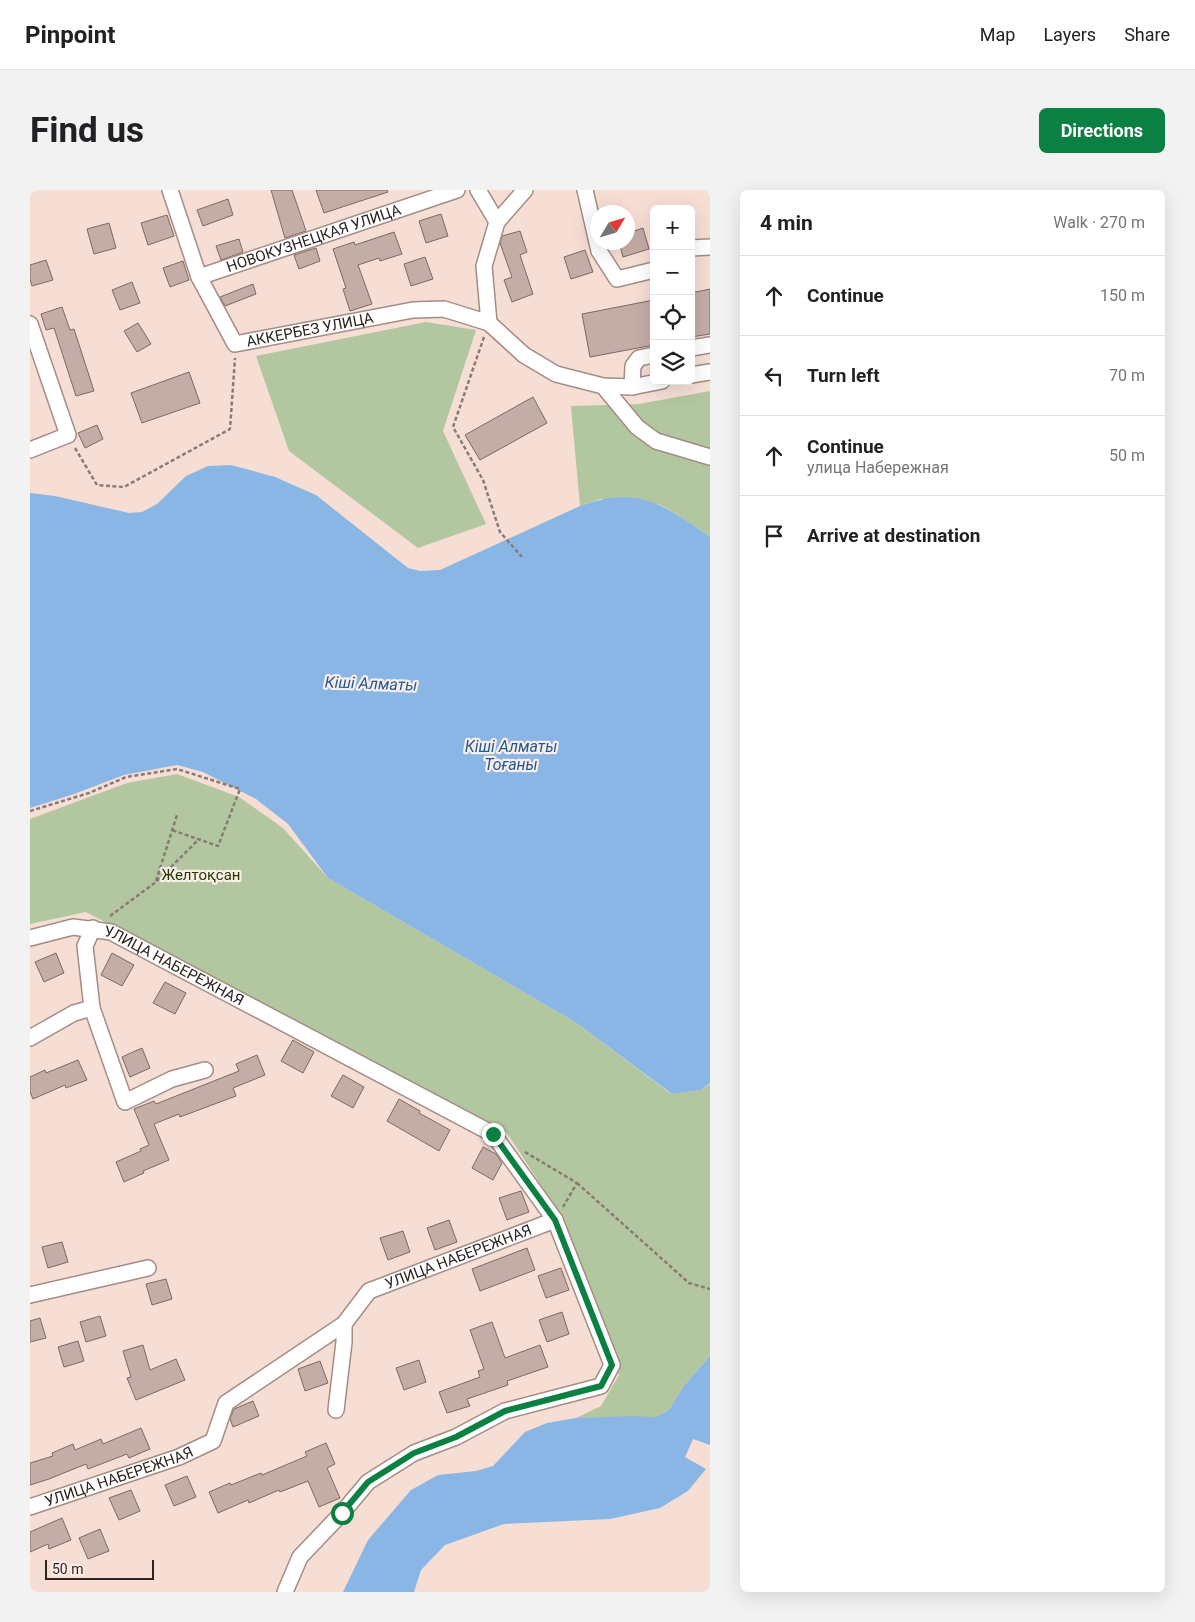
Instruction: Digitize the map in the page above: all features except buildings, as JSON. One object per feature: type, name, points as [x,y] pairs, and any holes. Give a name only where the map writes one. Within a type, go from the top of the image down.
[{"type":"street","name":"АККЕРБЕЗ УЛИЦА","points":[[170,190],[200,277],[236,344],[413,310],[444,309],[489,323],[524,355],[556,374],[603,386],[632,387],[650,383]]},
{"type":"street","name":"НОВОКУЗНЕЦКАЯ УЛИЦА","points":[[200,277],[457,190]]},
{"type":"street","points":[[478,190],[497,222]]},
{"type":"street","points":[[489,323],[484,266],[497,222],[525,190]]},
{"type":"street","points":[[585,190],[599,251],[617,279],[650,271]]},
{"type":"street","points":[[695,248],[710,247]]},
{"type":"street","points":[[30,324],[68,435],[30,450]]},
{"type":"street","points":[[695,347],[710,344]]},
{"type":"street","points":[[632,387],[633,366],[639,358],[650,356]]},
{"type":"street","points":[[695,374],[710,372]]},
{"type":"street","points":[[603,386],[637,427],[656,440],[710,457]]},
{"type":"street","name":"УЛИЦА НАБЕРЕЖНАЯ","points":[[30,938],[73,928],[93,928],[111,932],[493,1134],[555,1220],[369,1291],[344,1324],[226,1402],[213,1441],[179,1457],[30,1507]]},
{"type":"street","points":[[93,928],[85,946],[92,1008],[125,1102],[172,1079],[205,1070]]},
{"type":"street","points":[[30,1038],[74,1013],[92,1008]]},
{"type":"street","points":[[285,1592],[300,1557],[342,1513],[368,1482],[414,1453],[456,1437],[505,1411],[601,1386],[612,1365],[555,1220]]},
{"type":"street","points":[[30,1295],[148,1268]]},
{"type":"street","points":[[336,1410],[344,1342],[344,1324]]},
{"type":"path","points":[[489,323],[454,428],[483,480],[500,532],[522,557]]},
{"type":"path","points":[[68,435],[97,486],[124,487],[230,429],[236,344]]},
{"type":"path","points":[[30,811],[89,792],[126,777],[177,768],[240,789],[218,846],[172,830]]},
{"type":"path","points":[[156,882],[176,815]]},
{"type":"path","points":[[93,928],[156,882],[199,839]]},
{"type":"path","points":[[522,1150],[578,1183],[689,1283],[710,1288]]},
{"type":"path","points":[[555,1220],[578,1183]]},
{"type":"green space","points":[[426,322],[476,330],[443,431],[486,524],[418,548],[289,451],[256,356]]},
{"type":"green space","points":[[710,391],[710,537],[658,504],[600,499],[580,506],[571,406],[639,404]]},
{"type":"green space","name":"Желтоқсан","points":[[177,774],[239,797],[283,828],[328,878],[575,1022],[671,1094],[701,1090],[710,1084],[710,1356],[683,1387],[669,1410],[655,1417],[576,1418],[601,1406],[619,1375],[565,1222],[507,1133],[86,912],[30,924],[30,819],[127,783]]},
{"type":"water","name":"Кіші Алматы Тоғаны","points":[[231,465],[275,477],[316,495],[408,568],[420,571],[440,570],[580,506],[619,497],[650,501],[664,507],[710,537],[710,1083],[701,1090],[672,1094],[575,1022],[328,878],[288,824],[256,799],[203,772],[177,765],[124,775],[30,808],[30,493],[55,496],[129,513],[142,512],[157,504],[186,476],[208,466]]},
{"type":"water","points":[[710,1356],[710,1445],[693,1439],[685,1457],[706,1469],[688,1491],[660,1508],[610,1519],[504,1524],[445,1545],[421,1570],[414,1592],[343,1592],[368,1540],[411,1490],[438,1475],[476,1471],[493,1466],[525,1432],[547,1423],[576,1418],[655,1417],[669,1410],[683,1387]]},
{"type":"route","points":[[342,1513],[368,1482],[414,1453],[456,1437],[505,1411],[601,1386],[612,1365],[555,1220],[493,1134]]},
{"type":"water label","name":"Кіші Алматы","points":[[371,683]]}]
